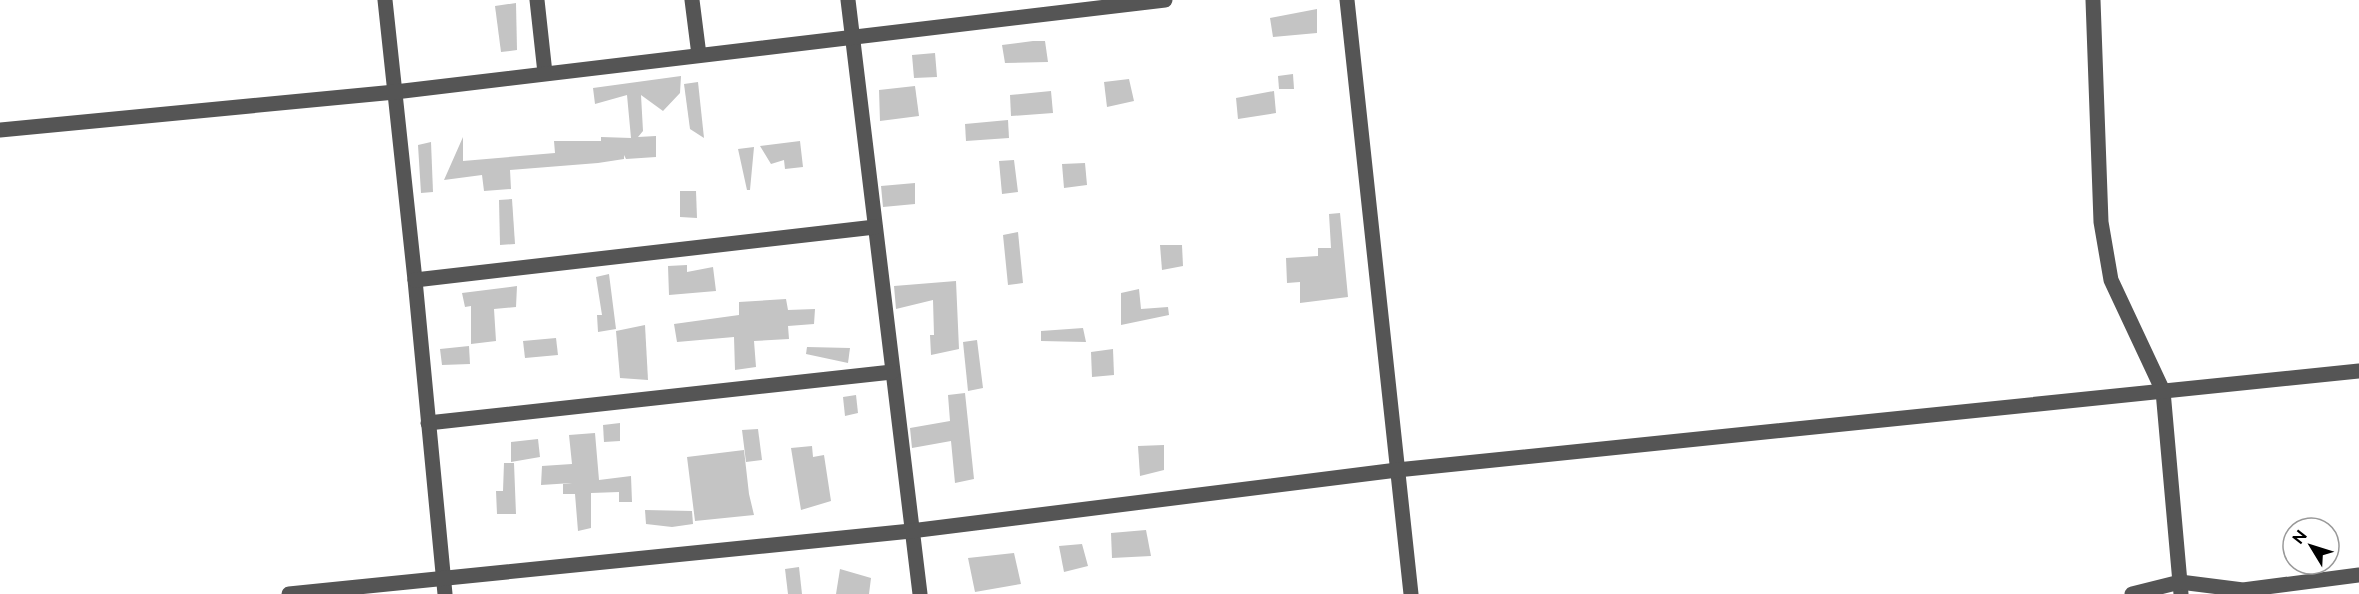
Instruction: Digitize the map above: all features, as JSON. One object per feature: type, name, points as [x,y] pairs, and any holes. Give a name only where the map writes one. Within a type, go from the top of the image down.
[{"type":"street","points":[[385,0],[415,280],[444,587]]},
{"type":"street","points":[[537,0],[545,73]]},
{"type":"street","points":[[692,0],[699,56]]},
{"type":"street","points":[[848,0],[920,594]]},
{"type":"street","points":[[0,130],[395,92],[1165,0]]},
{"type":"street","points":[[1347,0],[1411,594]]},
{"type":"street","points":[[2093,0],[2101,222],[2111,280],[2163,391],[2181,588]]},
{"type":"street","points":[[415,280],[875,227]]},
{"type":"street","points":[[289,594],[444,587],[1397,470],[2359,371]]},
{"type":"street","points":[[428,423],[892,372]]},
{"type":"street","points":[[2132,594],[2181,588],[2243,590],[2359,575]]},
{"type":"building","points":[[516,3],[517,50],[501,52],[495,6]]},
{"type":"building","points":[[1317,9],[1317,33],[1273,37],[1270,18]]},
{"type":"building","points":[[1045,41],[1048,62],[1005,63],[1002,45]]},
{"type":"building","points":[[935,53],[937,77],[914,78],[912,55]]},
{"type":"building","points":[[1293,74],[1294,89],[1279,89],[1278,76]]},
{"type":"building","points":[[681,76],[680,93],[663,111],[641,95],[643,131],[638,137],[656,136],[656,157],[626,159],[624,155],[624,159],[598,163],[510,170],[511,189],[484,191],[482,175],[444,180],[463,137],[463,161],[555,153],[554,141],[601,141],[601,137],[631,138],[627,95],[595,104],[593,88]]},
{"type":"building","points":[[1129,79],[1134,101],[1107,107],[1104,82]]},
{"type":"building","points":[[698,82],[704,138],[690,129],[684,84]]},
{"type":"building","points":[[915,86],[919,116],[880,121],[879,90]]},
{"type":"building","points":[[1051,91],[1053,113],[1011,116],[1010,95]]},
{"type":"building","points":[[1274,91],[1276,113],[1238,119],[1236,98]]},
{"type":"building","points":[[1008,120],[1009,138],[966,141],[965,124]]},
{"type":"building","points":[[800,141],[803,167],[785,169],[784,160],[771,164],[760,146]]},
{"type":"building","points":[[431,142],[433,192],[421,193],[418,145]]},
{"type":"building","points":[[754,147],[750,190],[747,190],[738,149]]},
{"type":"building","points":[[1014,160],[1018,192],[1002,194],[999,161]]},
{"type":"building","points":[[1085,163],[1087,185],[1064,188],[1062,164]]},
{"type":"building","points":[[915,183],[915,204],[883,207],[881,186]]},
{"type":"building","points":[[680,191],[696,191],[697,218],[680,217]]},
{"type":"building","points":[[512,199],[515,244],[500,245],[499,200]]},
{"type":"building","points":[[1340,213],[1348,297],[1300,303],[1300,282],[1287,283],[1286,258],[1318,256],[1318,248],[1331,248],[1329,214]]},
{"type":"building","points":[[1018,232],[1023,283],[1008,285],[1003,235]]},
{"type":"building","points":[[1160,245],[1182,245],[1183,266],[1162,270]]},
{"type":"building","points":[[687,265],[687,272],[713,267],[716,291],[669,295],[668,266]]},
{"type":"building","points":[[609,274],[616,329],[598,332],[597,315],[602,315],[596,277]]},
{"type":"building","points":[[956,281],[959,349],[931,355],[930,335],[934,335],[933,300],[896,309],[894,286]]},
{"type":"building","points":[[517,286],[516,307],[494,309],[496,341],[471,344],[471,306],[465,307],[462,293]]},
{"type":"building","points":[[1139,289],[1141,309],[1168,307],[1169,315],[1121,325],[1121,293]]},
{"type":"building","points":[[786,299],[788,310],[815,309],[814,324],[788,326],[789,339],[754,341],[756,367],[735,370],[734,337],[677,342],[674,324],[739,315],[739,302]]},
{"type":"building","points":[[645,325],[648,380],[620,378],[616,331]]},
{"type":"building","points":[[1083,328],[1086,342],[1041,341],[1041,331]]},
{"type":"building","points":[[556,338],[558,355],[525,358],[523,341]]},
{"type":"building","points":[[977,340],[983,388],[968,391],[963,342]]},
{"type":"building","points":[[469,346],[470,364],[442,365],[440,349]]},
{"type":"building","points":[[807,347],[850,348],[848,363],[806,354]]},
{"type":"building","points":[[1113,349],[1114,375],[1092,377],[1091,352]]},
{"type":"building","points":[[965,393],[974,479],[955,483],[951,441],[912,448],[910,428],[950,421],[948,395]]},
{"type":"building","points":[[856,395],[858,413],[845,416],[843,397]]},
{"type":"building","points":[[620,423],[620,441],[604,442],[603,425]]},
{"type":"building","points":[[758,429],[762,460],[746,462],[742,430]]},
{"type":"building","points":[[595,433],[599,480],[631,476],[632,502],[619,502],[619,492],[591,493],[591,528],[578,531],[575,494],[563,494],[563,484],[572,483],[541,485],[542,466],[572,464],[569,435]]},
{"type":"building","points":[[538,439],[540,457],[511,462],[511,442]]},
{"type":"building","points":[[1164,445],[1164,470],[1140,476],[1138,446]]},
{"type":"building","points":[[812,446],[813,457],[824,455],[831,501],[801,510],[791,448]]},
{"type":"building","points":[[744,450],[754,515],[695,521],[687,457]]},
{"type":"building","points":[[504,463],[514,463],[516,514],[497,514],[496,491],[503,491]]},
{"type":"building","points":[[645,510],[692,511],[693,524],[672,527],[646,524]]},
{"type":"building","points":[[1146,530],[1151,556],[1112,558],[1111,533]]},
{"type":"building","points":[[1082,544],[1088,566],[1064,572],[1059,546]]},
{"type":"building","points":[[1014,553],[1021,584],[975,592],[968,558]]},
{"type":"building","points":[[799,567],[802,594],[788,594],[785,569]]},
{"type":"building","points":[[840,569],[871,578],[869,594],[836,594]]}]
